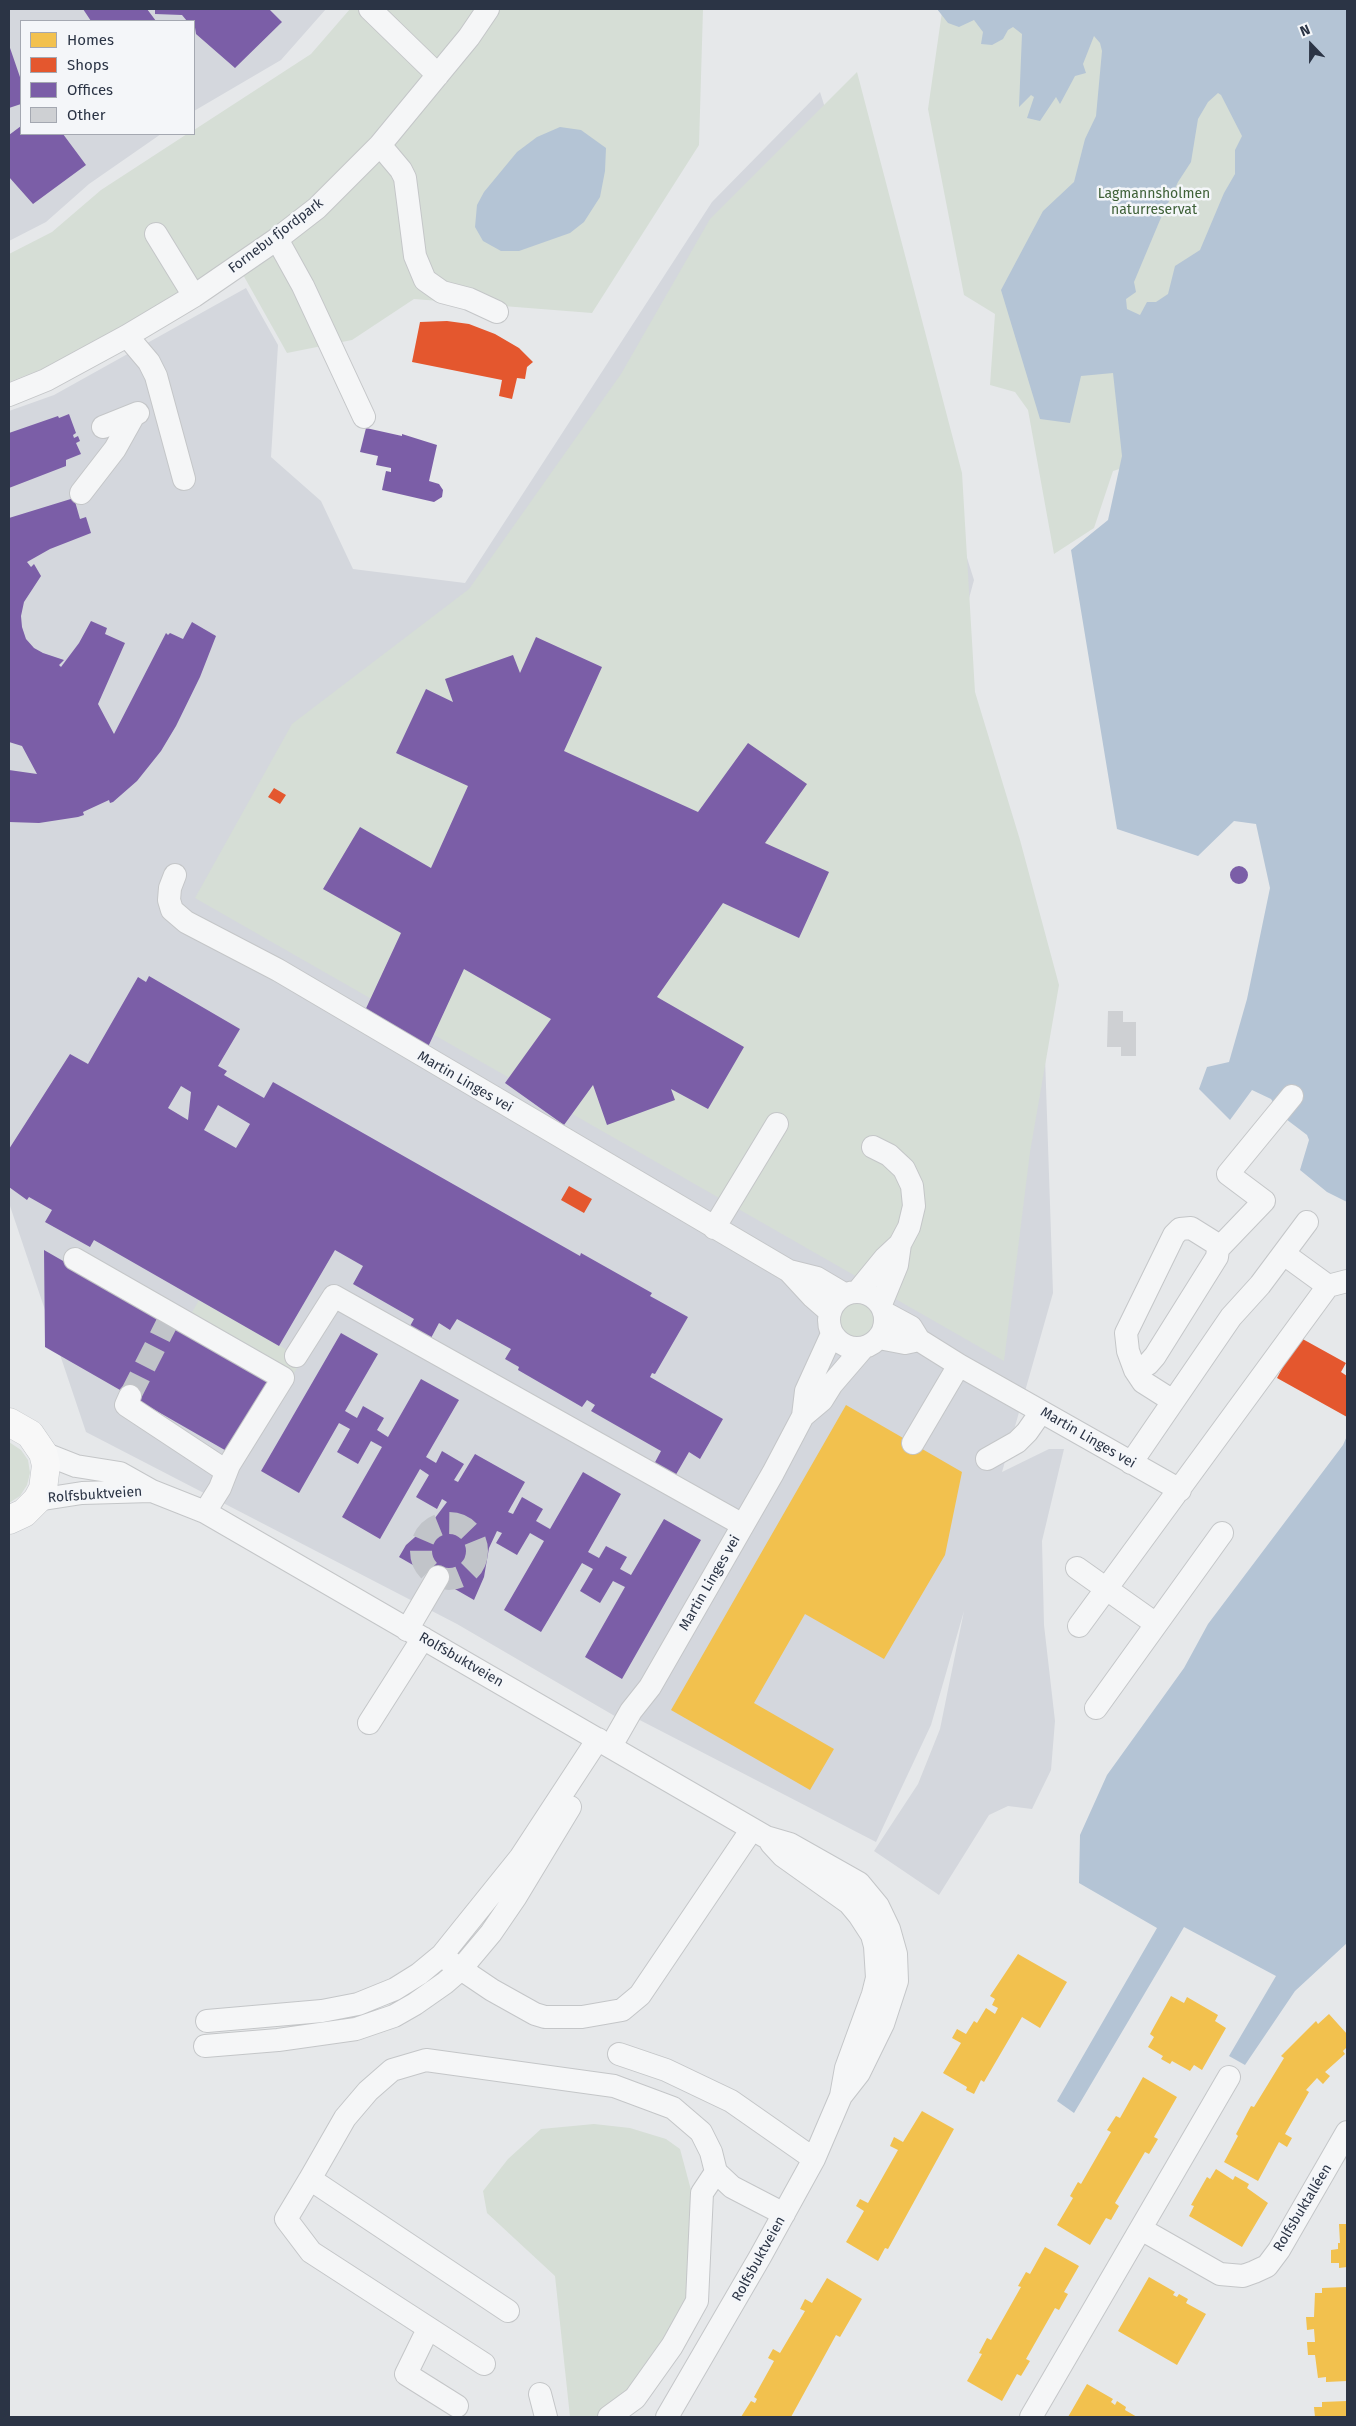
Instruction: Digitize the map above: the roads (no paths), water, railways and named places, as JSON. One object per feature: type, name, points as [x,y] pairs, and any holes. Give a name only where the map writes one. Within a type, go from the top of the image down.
[{"type":"main road","points":[[9,1520],[24,1513],[37,1500],[46,1477],[43,1452],[30,1434],[10,1421]]},
{"type":"street","points":[[370,9],[438,75]]},
{"type":"street","name":"Fornebu fjordpark","points":[[9,395],[46,380],[127,336],[194,296],[278,239],[317,208],[380,145],[469,37],[488,9]]},
{"type":"street","points":[[380,145],[401,170],[405,178],[415,256],[425,280],[442,292],[469,300],[497,312]]},
{"type":"street","points":[[156,234],[194,296]]},
{"type":"street","points":[[278,239],[303,286],[364,417]]},
{"type":"street","points":[[127,336],[149,362],[184,478]]},
{"type":"street","points":[[103,427],[134,415],[151,404],[159,390]]},
{"type":"street","points":[[81,493],[115,448],[134,415]]},
{"type":"street","name":"Martin Linges vei","points":[[175,875],[170,888],[169,900],[172,910],[186,922],[240,952],[259,960],[789,1271],[817,1278],[851,1292]]},
{"type":"street","points":[[1135,1370],[1148,1364],[1154,1356],[1217,1257],[1218,1249],[1264,1201],[1228,1174],[1292,1096]]},
{"type":"street","points":[[714,1228],[777,1124]]},
{"type":"street","points":[[871,1343],[885,1326],[883,1309],[897,1265],[900,1244],[912,1218],[914,1206],[909,1177],[898,1161],[889,1154],[873,1148]]},
{"type":"street","points":[[1131,1463],[1231,1317],[1284,1254],[1307,1222]]},
{"type":"street","points":[[1173,1401],[1143,1382],[1135,1370],[1128,1351],[1126,1333],[1174,1235],[1180,1229],[1191,1228],[1215,1244],[1218,1249]]},
{"type":"street","points":[[900,1244],[851,1292],[836,1300],[829,1311],[828,1324],[832,1334],[846,1346],[871,1343],[905,1343],[919,1340]]},
{"type":"street","points":[[1079,1626],[1180,1490],[1338,1284],[1284,1254]]},
{"type":"street","points":[[75,1259],[170,1317],[283,1378],[226,1471],[220,1488],[205,1512]]},
{"type":"street","name":"Martin Linges vei","points":[[789,1271],[829,1311]]},
{"type":"street","points":[[851,1292],[870,1294],[883,1309]]},
{"type":"street","points":[[296,1356],[334,1296],[744,1525]]},
{"type":"street","name":"Martin Linges vei","points":[[883,1309],[911,1326],[919,1340],[959,1365],[1180,1490]]},
{"type":"street","name":"Martin Linges vei","points":[[803,1416],[806,1391],[832,1334]]},
{"type":"street","name":"Martin Linges vei","points":[[207,2021],[322,2011],[358,2004],[395,1989],[419,1974],[442,1955],[520,1858],[576,1775],[648,1691],[744,1525],[803,1416],[822,1400],[832,1384],[871,1343]]},
{"type":"street","points":[[913,1443],[959,1365]]},
{"type":"street","points":[[130,1396],[126,1405],[226,1471]]},
{"type":"street","points":[[987,1459],[1017,1442],[1027,1432],[1041,1412]]},
{"type":"street","name":"Rolfsbuktveien","points":[[43,1452],[76,1466],[120,1473],[152,1491],[205,1512],[605,1742],[759,1833],[790,1844],[859,1883],[878,1906],[892,1939],[897,1968],[897,1981],[892,2002],[859,2072],[841,2096],[814,2159],[666,2417]]},
{"type":"street","name":"Rolfsbuktveien","points":[[37,1500],[82,1493],[152,1491]]},
{"type":"street","points":[[1096,1708],[1222,1533]]},
{"type":"street","points":[[1077,1568],[1156,1624]]},
{"type":"street","points":[[369,1724],[415,1634],[438,1577]]},
{"type":"street","points":[[205,2046],[325,2035],[374,2024],[416,2004],[445,1983],[460,1970],[491,1933],[533,1870],[572,1804],[577,1788],[576,1775]]},
{"type":"street","points":[[442,1955],[460,1970],[535,2014],[544,2017],[582,2017],[628,2007],[640,1995],[759,1833]]},
{"type":"street","points":[[618,2054],[666,2070],[731,2101],[814,2159]]},
{"type":"street","points":[[484,2364],[311,2252],[286,2219],[345,2118],[368,2091],[392,2070],[426,2060],[614,2086],[673,2108],[701,2132],[711,2152],[716,2172],[732,2187],[784,2214]]},
{"type":"street","points":[[1031,2417],[1229,2077]]},
{"type":"street","name":"Rolfsbuktalléen","points":[[1142,2229],[1220,2274],[1243,2276],[1267,2266],[1340,2158],[1347,2132]]},
{"type":"street","points":[[609,2417],[635,2398],[672,2346],[697,2301],[702,2193],[716,2172]]},
{"type":"street","points":[[310,2179],[508,2311]]},
{"type":"street","points":[[428,2329],[406,2374],[458,2406]]},
{"type":"street","points":[[540,2394],[546,2417]]},
{"type":"water","points":[[937,9],[1347,9],[1347,1202],[1327,1192],[1300,1170],[1309,1140],[1307,1135],[1282,1116],[1271,1099],[1252,1090],[1230,1120],[1199,1089],[1207,1067],[1229,1062],[1247,999],[1270,888],[1256,824],[1234,821],[1198,856],[1117,829],[1071,550],[1108,520],[1122,456],[1113,373],[1081,376],[1070,423],[1040,419],[1001,290],[1043,211],[1074,182],[1085,139],[1096,116],[1102,51],[1100,43],[1094,36],[1083,64],[1086,73],[1075,76],[1060,104],[1056,97],[1040,121],[1027,118],[1034,97],[1031,95],[1019,107],[1022,34],[1013,27],[1008,30],[1003,39],[992,45],[981,44],[983,32],[974,20],[959,27],[948,23]],"holes":[[[1218,93],[1221,95],[1242,136],[1235,150],[1235,174],[1224,193],[1200,250],[1175,266],[1168,294],[1156,302],[1147,302],[1140,315],[1127,309],[1126,299],[1136,292],[1134,282],[1160,220],[1178,182],[1191,162],[1198,119],[1208,102]]]},
{"type":"water","points":[[560,127],[581,130],[606,148],[605,171],[600,197],[584,222],[570,233],[519,251],[501,251],[483,241],[475,227],[477,205],[484,192],[517,152],[537,137]]},
{"type":"water","points":[[1347,1436],[1347,1943],[1295,1991],[1245,2065],[1229,2056],[1276,1976],[1184,1927],[1074,2113],[1057,2101],[1157,1928],[1079,1883],[1080,1835],[1107,1775],[1184,1668],[1208,1624],[1343,1445]]},
{"type":"tunnel","points":[[130,1396],[168,1321]]},
{"type":"tunnel","points":[[443,1523],[455,1523],[469,1531],[477,1545],[477,1551],[475,1562],[469,1571],[455,1579],[443,1579],[433,1574],[426,1567],[421,1557],[421,1545],[426,1535],[433,1528],[443,1523]]},
{"type":"park label","name":"Lagmannsholmen naturreservat","points":[[1154,202]]}]
